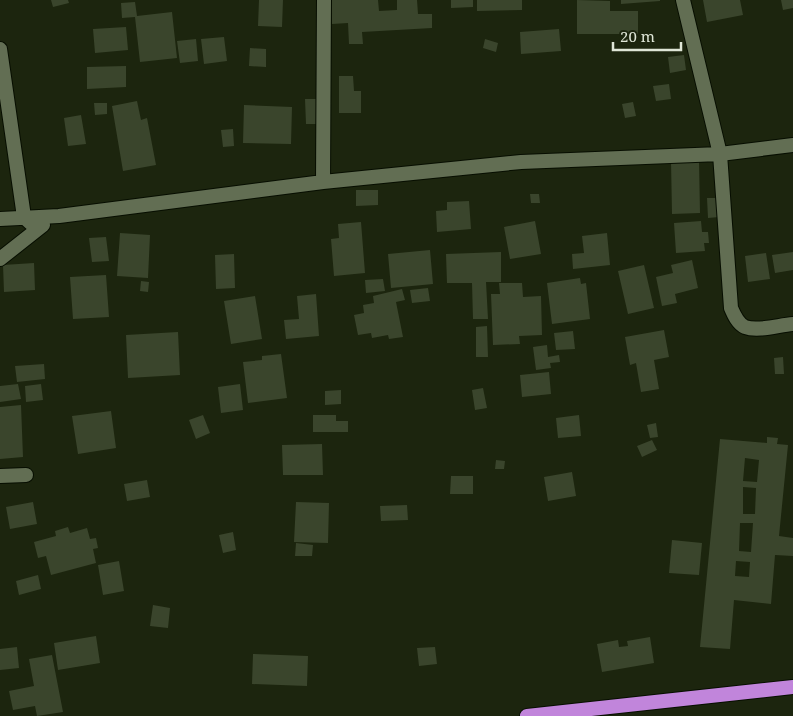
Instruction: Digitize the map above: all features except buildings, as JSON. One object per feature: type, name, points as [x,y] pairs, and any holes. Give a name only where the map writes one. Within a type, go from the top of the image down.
[{"type":"highway","points":[[527,716],[793,687]]},
{"type":"street","points":[[323,182],[324,0]]},
{"type":"street","points":[[682,0],[720,154],[731,308],[744,327],[760,328],[793,324]]},
{"type":"street","points":[[0,49],[24,218],[36,228]]},
{"type":"street","points":[[0,219],[59,216],[323,182],[521,162],[720,154],[793,145]]},
{"type":"street","points":[[0,259],[36,228],[59,216]]},
{"type":"street","points":[[0,476],[26,475]]}]
